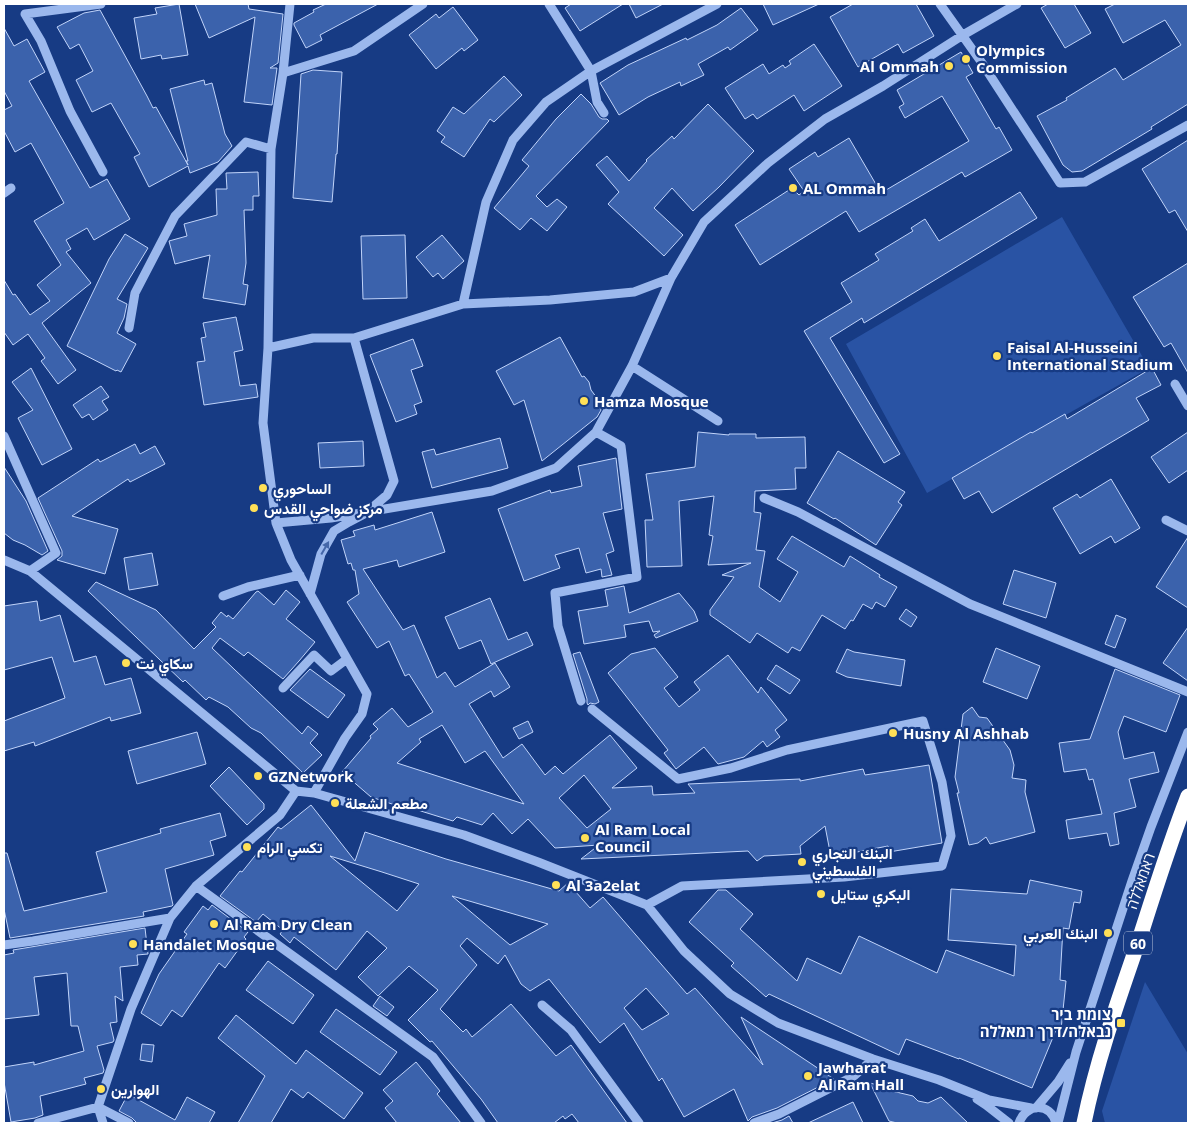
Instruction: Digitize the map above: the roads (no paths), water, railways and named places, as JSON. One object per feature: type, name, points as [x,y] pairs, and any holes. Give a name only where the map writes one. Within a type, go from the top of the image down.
[{"type":"highway","name":"ראמאללה","points":[[1084,1123],[1107,1035],[1188,796]]},
{"type":"highway","name":"ראמאללה","points":[[1091,1091],[1091,1123]]},
{"type":"street","points":[[100,4],[73,6],[25,14],[41,41],[70,111],[103,172]]},
{"type":"street","points":[[290,4],[283,73],[271,149],[268,348],[263,423],[276,523],[291,560],[366,694],[362,714],[345,738],[314,793]]},
{"type":"street","points":[[283,73],[354,52],[423,4]]},
{"type":"street","points":[[550,4],[591,71],[597,102],[604,113]]},
{"type":"street","points":[[463,304],[486,202],[514,140],[546,102],[591,71],[717,4]]},
{"type":"street","points":[[940,4],[963,35],[1060,183],[1085,182],[1188,125]]},
{"type":"street","points":[[276,523],[331,518],[492,491],[556,468],[596,432],[632,366],[671,278],[704,222],[768,163],[825,119],[883,86],[963,35],[1018,4]]},
{"type":"street","points":[[130,328],[135,293],[175,216],[246,142],[271,149]]},
{"type":"street","points":[[268,348],[313,338],[354,338],[463,304],[550,300],[634,292],[671,278]]},
{"type":"street","points":[[310,594],[321,554],[334,532],[366,512],[387,495],[394,481],[354,338]]},
{"type":"street","points":[[632,366],[718,421]]},
{"type":"street","points":[[1175,384],[1188,406]]},
{"type":"street","points":[[581,701],[558,626],[555,592],[637,577],[621,446],[596,432]]},
{"type":"street","points":[[4,436],[56,553],[30,571]]},
{"type":"street","points":[[764,498],[798,512],[970,604],[1188,692]]},
{"type":"street","points":[[1166,520],[1188,531]]},
{"type":"street","points":[[4,560],[30,571],[296,791],[314,793],[464,835],[647,905],[684,951],[730,994],[778,1023],[873,1059],[939,1080],[989,1100],[1044,1108],[1054,1116],[1057,1123]]},
{"type":"street","points":[[223,596],[248,587],[300,575]]},
{"type":"street","points":[[283,688],[314,654],[331,671],[347,658]]},
{"type":"street","points":[[592,709],[678,779],[731,768],[787,750],[923,721],[942,782],[951,836],[942,866],[844,877],[682,886],[647,905]]},
{"type":"street","points":[[1057,1123],[1076,1052],[1132,881],[1188,732]]},
{"type":"street","points":[[103,1123],[98,1107],[131,1009],[170,918],[196,886],[280,815],[296,791]]},
{"type":"street","points":[[196,886],[433,1058],[481,1123]]},
{"type":"street","points":[[4,944],[33,941],[170,918]]},
{"type":"street","points":[[542,1005],[571,1030],[639,1123]]},
{"type":"street","points":[[1019,1123],[1022,1116],[1034,1108],[1058,1082],[1076,1052]]},
{"type":"street","points":[[754,1123],[779,1114],[854,1076],[873,1059]]},
{"type":"street","points":[[939,1080],[960,1089],[986,1105],[1009,1123]]},
{"type":"street","points":[[38,1123],[98,1107],[129,1123]]},
{"type":"place","name":"Olympics Commission","points":[[966,59]]},
{"type":"place","name":"Al Ommah","points":[[949,66]]},
{"type":"place","name":"AL Ommah","points":[[793,188]]},
{"type":"place","name":"Faisal Al-Husseini International Stadium","points":[[997,356]]},
{"type":"place","name":"Hamza Mosque","points":[[584,401]]},
{"type":"place","name":"الساحوري","points":[[263,488]]},
{"type":"place","name":"مركز ضواحي القدس","points":[[254,508]]},
{"type":"place","name":"سكاي نت","points":[[126,663]]},
{"type":"place","name":"Husny Al Ashhab","points":[[893,733]]},
{"type":"place","name":"GZNetwork","points":[[258,776]]},
{"type":"place","name":"مطعم الشعلة","points":[[335,803]]},
{"type":"place","name":"Al Ram Local Council","points":[[585,838]]},
{"type":"place","name":"تكسي الرام","points":[[247,847]]},
{"type":"place","name":"البنك التجاري الفلسطيني","points":[[802,862]]},
{"type":"place","name":"Al 3a2elat","points":[[556,885]]},
{"type":"place","name":"البكري ستايل","points":[[821,894]]},
{"type":"place","name":"Al Ram Dry Clean","points":[[214,924]]},
{"type":"place","name":"البنك العربي","points":[[1108,933]]},
{"type":"place","name":"Handalet Mosque","points":[[133,944]]},
{"type":"place","name":"צומת ביר נבאלה/דרך רמאללה","points":[[1121,1023]]},
{"type":"place","name":"Jawharat Al Ram Hall","points":[[808,1076]]},
{"type":"place","name":"الهوارين","points":[[101,1089]]}]
